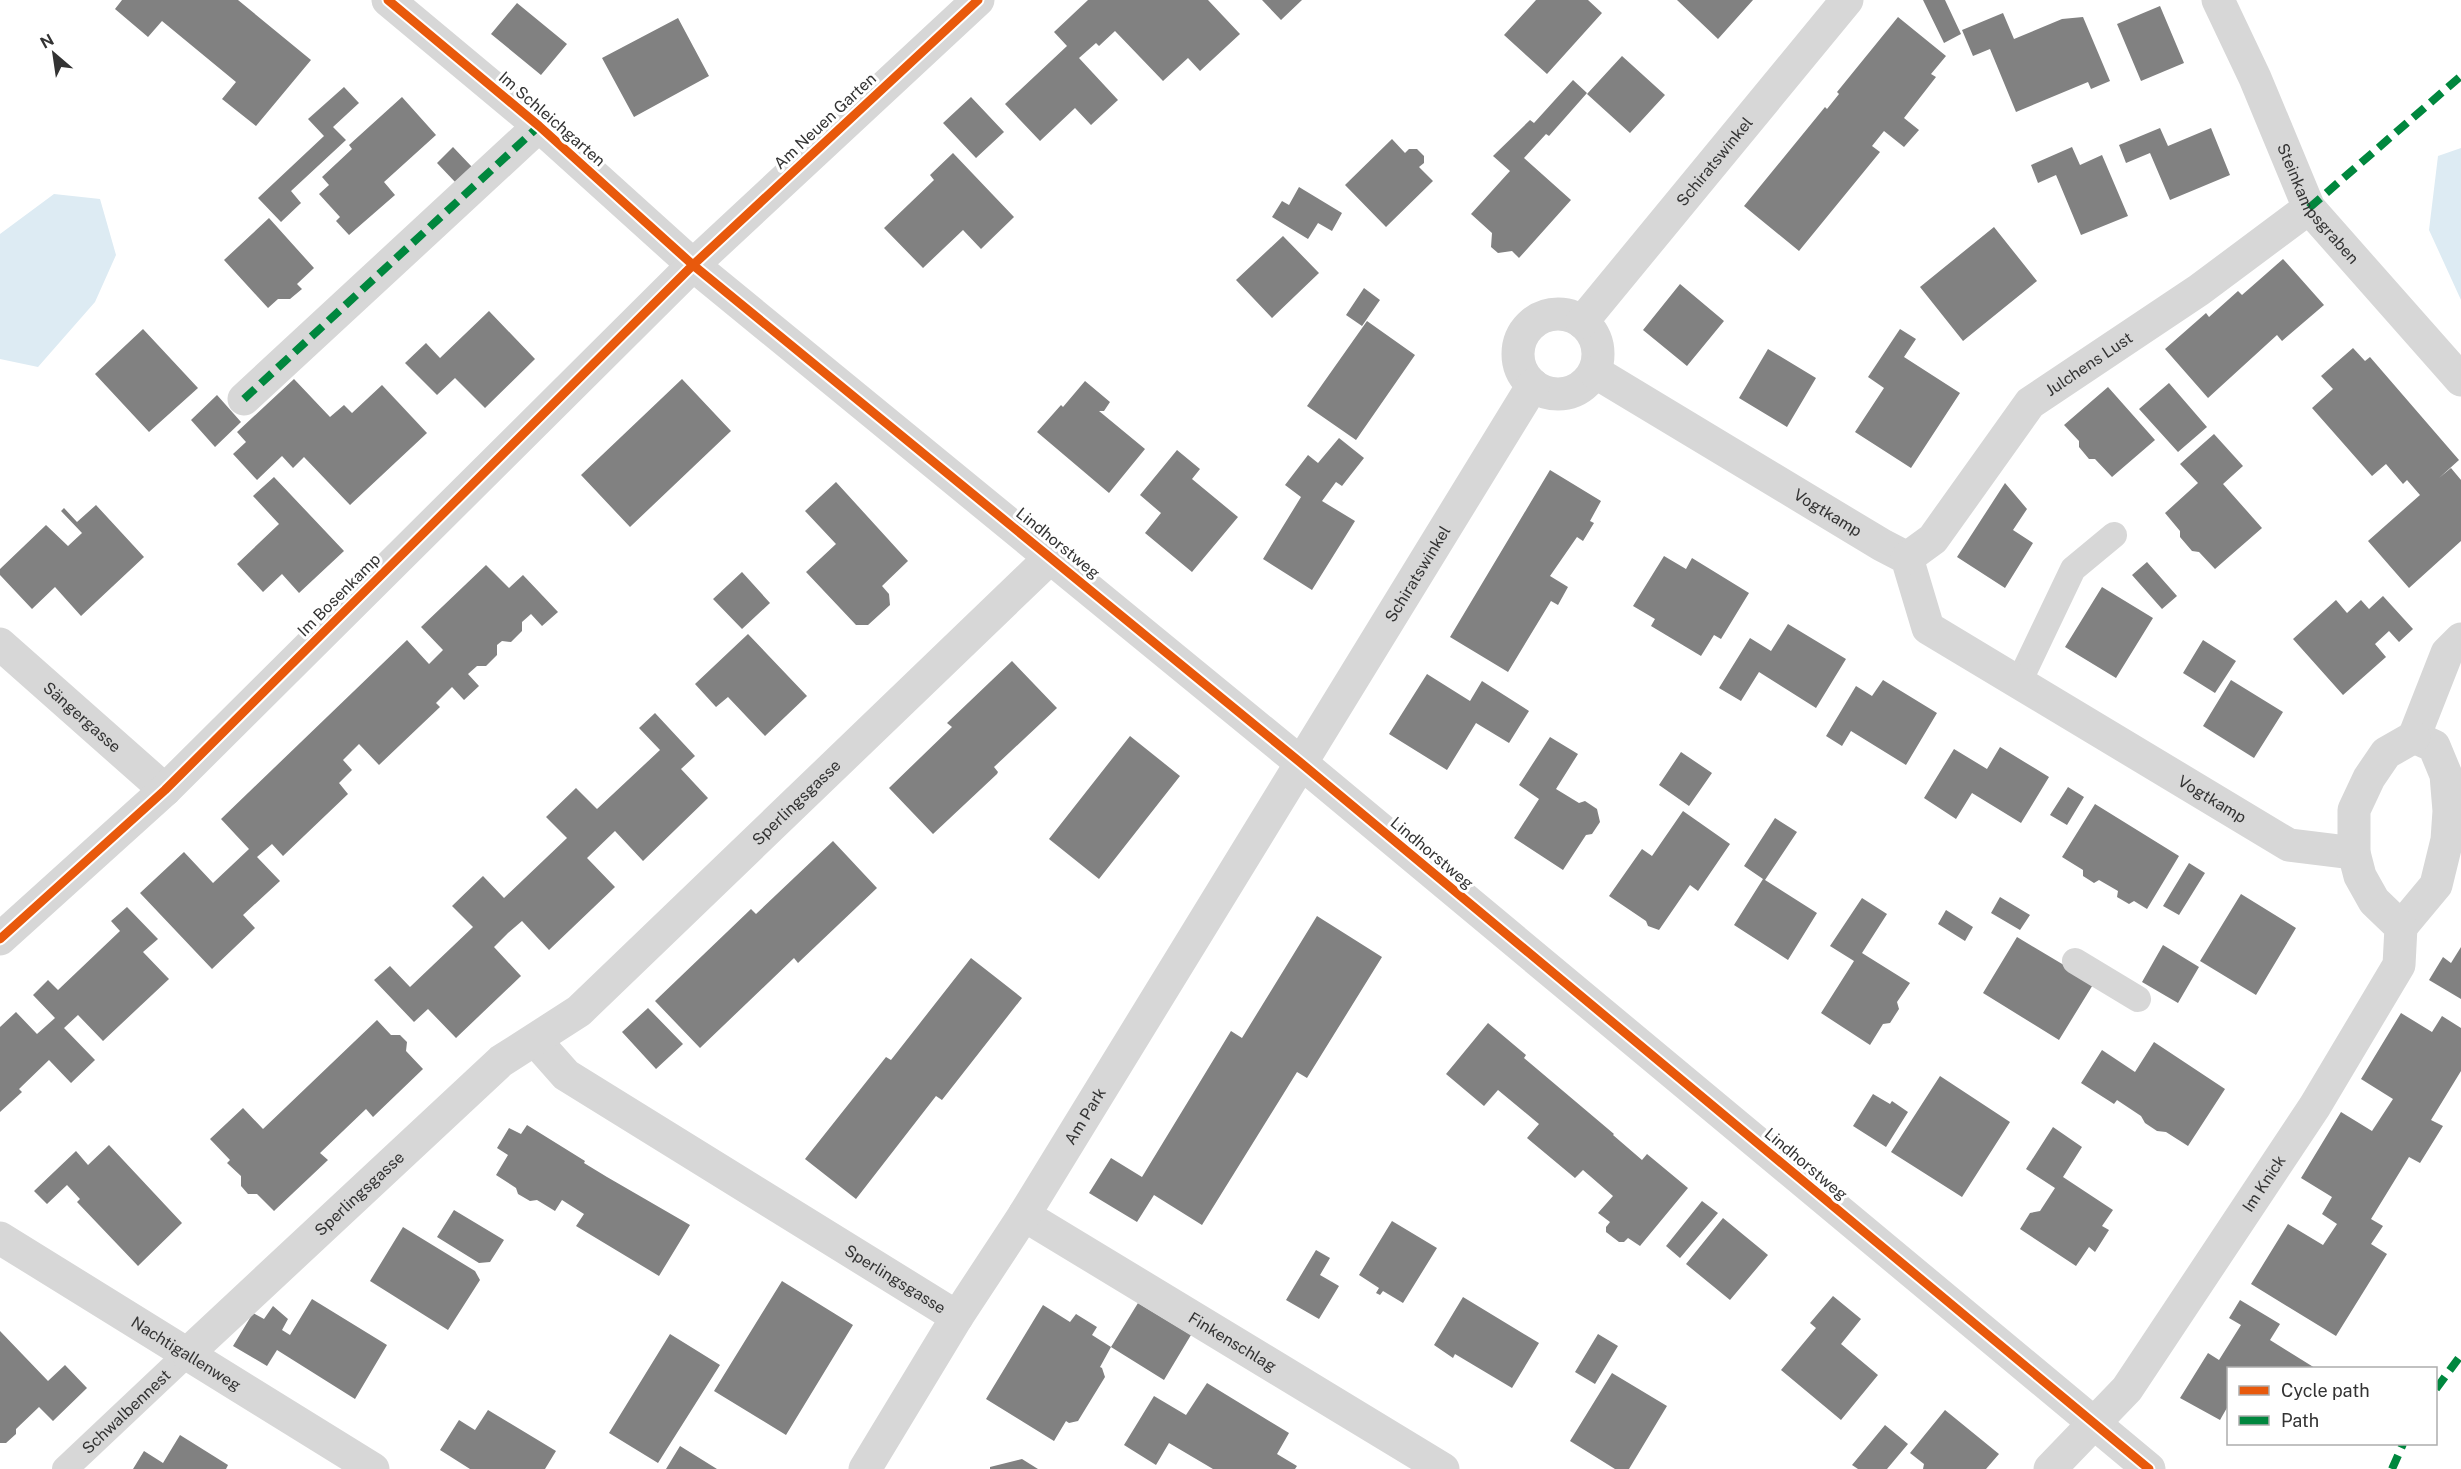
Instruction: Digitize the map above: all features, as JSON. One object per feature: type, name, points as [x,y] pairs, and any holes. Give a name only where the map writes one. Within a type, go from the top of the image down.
[{"type":"street","name":"Im Schleichgarten","points":[[388,0],[539,126],[693,265]]},
{"type":"street","name":"Am Neuen Garten","points":[[693,265],[978,0]]},
{"type":"street","name":"Schiratswinkel","points":[[1582,322],[1847,0]]},
{"type":"street","name":"Steinkampsgraben","points":[[2218,0],[2254,78],[2308,208],[2461,380]]},
{"type":"street","name":"Im Schleichgarten","points":[[244,399],[539,126]]},
{"type":"street","name":"Julchens Lust","points":[[1907,558],[1933,539],[2030,403],[2199,290],[2308,208]]},
{"type":"street","name":"Lindhorstweg","points":[[693,265],[1051,557],[2149,1469]]},
{"type":"street","name":"Im Bosenkamp","points":[[0,939],[165,790],[693,265]]},
{"type":"street","points":[[1552,314],[1567,315],[1582,322],[1591,331],[1598,344],[1595,372],[1586,383],[1574,391],[1560,394],[1546,392],[1533,385],[1523,374],[1519,359],[1520,344],[1526,330],[1538,320],[1552,314]]},
{"type":"street","name":"Vogtkamp","points":[[1595,372],[1907,558],[1928,628],[2289,845],[2354,853]]},
{"type":"street","name":"Schiratswinkel","points":[[1300,763],[1533,385]]},
{"type":"street","name":"Sperlingsgasse","points":[[188,1353],[501,1061],[579,1011],[1051,557]]},
{"type":"street","points":[[2414,737],[2434,746],[2446,775],[2449,811],[2446,840],[2436,885],[2402,927],[2374,901],[2360,876],[2354,853],[2354,810],[2369,778],[2386,753],[2414,737],[2448,653],[2461,639]]},
{"type":"street","name":"Sängergasse","points":[[0,644],[165,790]]},
{"type":"street","name":"Am Park","points":[[865,1469],[957,1317],[1024,1215],[1300,763]]},
{"type":"street","name":"Im Knick","points":[[2094,1422],[2127,1389],[2315,1106],[2399,964],[2402,927]]},
{"type":"street","name":"Sperlingsgasse","points":[[535,1040],[566,1075],[957,1317]]},
{"type":"street","name":"Finkenschlag","points":[[1024,1215],[1443,1469]]},
{"type":"street","name":"Nachtigallenweg","points":[[0,1238],[373,1469]]},
{"type":"street","points":[[2050,1469],[2094,1422]]},
{"type":"lane","points":[[2019,682],[2073,569],[2114,535]]},
{"type":"lane","points":[[2075,961],[2138,999]]},
{"type":"lane","name":"Schwalbennest","points":[[65,1469],[188,1353]]},
{"type":"shaded area","points":[[2461,148],[2461,300],[2429,230],[2438,156]]},
{"type":"shaded area","points":[[54,194],[100,199],[116,255],[95,302],[38,367],[0,359],[0,234]]},
{"type":"building","points":[[122,0],[238,0],[311,60],[256,126],[222,99],[236,82],[162,21],[148,37],[115,9]]},
{"type":"building","points":[[1088,0],[1208,0],[1240,34],[1200,71],[1188,58],[1163,81],[1115,31],[1099,46],[1096,43],[1079,58],[1118,100],[1091,125],[1075,108],[1040,141],[1005,104],[1067,46],[1054,32]]},
{"type":"building","points":[[1262,0],[1302,0],[1281,20]]},
{"type":"building","points":[[1536,0],[1588,0],[1602,13],[1547,74],[1504,35]]},
{"type":"building","points":[[1677,0],[1753,0],[1718,39]]},
{"type":"building","points":[[1923,0],[1945,0],[1961,34],[1944,43]]},
{"type":"building","points":[[517,3],[567,44],[541,75],[491,34]]},
{"type":"building","points":[[2160,6],[2184,63],[2141,81],[2117,24]]},
{"type":"building","points":[[2003,13],[2014,39],[2062,19],[2083,17],[2110,81],[2091,89],[2088,82],[2016,112],[1990,49],[1973,56],[1962,30]]},
{"type":"building","points":[[1898,17],[1946,56],[1931,74],[1936,77],[1904,118],[1919,130],[1904,147],[1884,131],[1872,146],[1880,152],[1799,251],[1744,206],[1825,107],[1827,109],[1839,94],[1837,92]]},
{"type":"building","points":[[678,18],[709,76],[634,117],[602,58]]},
{"type":"building","points":[[1622,56],[1665,95],[1630,133],[1587,94]]},
{"type":"building","points":[[1573,80],[1587,93],[1549,136],[1546,134],[1524,158],[1571,200],[1519,258],[1512,251],[1498,253],[1491,247],[1492,233],[1471,214],[1510,171],[1493,156],[1530,120],[1534,123]]},
{"type":"building","points":[[344,87],[359,103],[333,127],[346,140],[291,191],[301,203],[281,222],[258,198],[324,136],[308,119]]},
{"type":"building","points":[[402,97],[436,135],[384,182],[395,195],[349,235],[336,221],[340,217],[319,194],[329,185],[322,177],[352,149],[349,145]]},
{"type":"building","points":[[971,97],[1004,132],[976,158],[943,123]]},
{"type":"building","points":[[2160,128],[2168,146],[2211,128],[2230,175],[2170,200],[2150,153],[2126,163],[2119,145]]},
{"type":"building","points":[[1392,139],[1405,153],[1409,149],[1417,149],[1424,156],[1424,163],[1419,167],[1433,181],[1386,227],[1345,185]]},
{"type":"building","points":[[453,147],[472,167],[456,183],[437,163]]},
{"type":"building","points":[[2072,147],[2080,165],[2102,155],[2128,216],[2081,235],[2056,175],[2038,183],[2031,165]]},
{"type":"building","points":[[953,153],[1014,217],[981,249],[963,230],[923,268],[884,228],[934,180],[930,175]]},
{"type":"building","points":[[1299,187],[1342,213],[1332,231],[1318,223],[1308,239],[1272,217],[1282,201],[1289,205]]},
{"type":"building","points":[[269,218],[314,268],[297,284],[302,289],[290,299],[278,299],[268,308],[224,260]]},
{"type":"building","points":[[1994,227],[2037,281],[1963,341],[1920,287]]},
{"type":"building","points":[[1283,236],[1319,273],[1272,318],[1236,280]]},
{"type":"building","points":[[2283,259],[2324,305],[2282,341],[2277,335],[2208,398],[2165,349],[2206,313],[2209,317],[2238,291],[2242,295]]},
{"type":"building","points":[[1680,284],[1724,321],[1687,366],[1643,330]]},
{"type":"building","points":[[1364,288],[1380,300],[1362,326],[1346,315]]},
{"type":"building","points":[[489,311],[535,359],[485,408],[455,378],[437,395],[405,363],[426,343],[440,358]]},
{"type":"building","points":[[1367,321],[1415,355],[1356,440],[1307,406]]},
{"type":"building","points":[[143,329],[198,388],[149,432],[95,374]]},
{"type":"building","points":[[1900,329],[1916,339],[1904,357],[1960,393],[1911,468],[1855,432],[1884,388],[1868,377]]},
{"type":"building","points":[[2353,348],[2365,361],[2370,357],[2459,460],[2439,478],[2451,468],[2461,480],[2461,541],[2409,588],[2368,541],[2420,495],[2407,480],[2403,484],[2386,464],[2372,476],[2312,408],[2333,389],[2321,376]]},
{"type":"building","points":[[1768,349],[1816,378],[1787,427],[1739,398]]},
{"type":"building","points":[[294,379],[330,417],[344,405],[352,413],[382,385],[427,433],[350,505],[304,457],[293,468],[282,456],[257,480],[233,454],[246,442],[237,432]]},
{"type":"building","points":[[682,379],[731,431],[630,527],[581,475]]},
{"type":"building","points":[[1085,381],[1110,402],[1104,411],[1099,411],[1145,449],[1109,493],[1037,432]]},
{"type":"building","points":[[2169,383],[2207,427],[2178,452],[2139,409]]},
{"type":"building","points":[[2108,387],[2155,440],[2112,477],[2095,459],[2089,459],[2079,447],[2079,441],[2064,425]]},
{"type":"building","points":[[217,395],[241,422],[215,447],[191,420]]},
{"type":"building","points":[[2214,434],[2243,466],[2223,484],[2262,528],[2215,569],[2199,552],[2192,551],[2180,537],[2180,531],[2165,513],[2198,483],[2180,464]]},
{"type":"building","points":[[1339,438],[1364,458],[1342,486],[1336,482],[1322,501],[1355,521],[1312,590],[1263,559],[1301,497],[1285,485],[1308,455],[1318,463]]},
{"type":"building","points":[[1177,450],[1200,469],[1192,479],[1238,517],[1192,572],[1145,533],[1161,513],[1140,495]]},
{"type":"building","points":[[1550,470],[1601,501],[1590,521],[1594,523],[1583,541],[1577,537],[1550,576],[1568,587],[1558,605],[1551,601],[1508,672],[1450,637]]},
{"type":"building","points":[[274,477],[344,551],[299,593],[282,574],[263,592],[237,564],[279,524],[253,496]]},
{"type":"building","points":[[836,482],[908,561],[882,586],[889,594],[890,605],[868,625],[856,625],[806,572],[836,544],[805,511]]},
{"type":"building","points":[[2005,483],[2027,509],[2013,530],[2033,543],[2005,588],[1957,557]]},
{"type":"building","points":[[96,505],[144,557],[81,616],[55,587],[32,609],[0,575],[0,569],[46,525],[68,546],[82,533],[61,511],[64,508],[77,522]]},
{"type":"building","points":[[1664,556],[1686,569],[1692,558],[1749,593],[1721,639],[1714,635],[1701,656],[1651,626],[1655,619],[1633,606]]},
{"type":"building","points":[[2147,562],[2177,596],[2162,609],[2132,575]]},
{"type":"building","points":[[486,565],[509,588],[523,575],[558,612],[542,626],[531,614],[522,622],[522,631],[511,642],[502,641],[497,645],[497,655],[486,666],[477,666],[468,674],[479,686],[464,700],[452,687],[436,703],[440,707],[379,765],[359,744],[343,760],[352,770],[339,783],[348,794],[283,856],[272,844],[257,857],[280,881],[243,915],[255,928],[212,969],[140,893],[184,852],[213,883],[249,849],[221,819],[407,640],[429,664],[443,650],[421,627]]},
{"type":"building","points":[[742,572],[770,603],[742,629],[713,599]]},
{"type":"building","points":[[2102,587],[2153,618],[2116,678],[2065,647]]},
{"type":"building","points":[[2383,596],[2413,629],[2399,642],[2389,631],[2375,644],[2386,657],[2343,695],[2293,639],[2336,600],[2347,613],[2361,600],[2369,609]]},
{"type":"building","points":[[1788,624],[1846,659],[1816,708],[1759,672],[1741,701],[1719,688],[1750,638],[1771,651]]},
{"type":"building","points":[[748,634],[807,696],[765,736],[728,697],[716,707],[695,684]]},
{"type":"building","points":[[2203,640],[2236,661],[2215,693],[2183,673]]},
{"type":"building","points":[[1012,661],[1057,708],[994,767],[997,774],[933,834],[889,788],[952,727],[947,723]]},
{"type":"building","points":[[1427,674],[1470,701],[1482,681],[1529,711],[1509,743],[1476,723],[1447,770],[1389,734]]},
{"type":"building","points":[[1883,680],[1937,713],[1906,765],[1851,731],[1842,746],[1826,736],[1856,686],[1872,696]]},
{"type":"building","points":[[2231,680],[2283,712],[2254,758],[2203,726]]},
{"type":"building","points":[[655,713],[695,756],[681,769],[708,798],[643,861],[615,831],[587,858],[615,887],[549,950],[522,921],[508,933],[494,947],[521,976],[456,1038],[428,1009],[414,1022],[374,980],[390,966],[410,987],[473,927],[452,906],[483,876],[504,898],[567,838],[546,817],[576,788],[597,809],[660,750],[639,728]]},
{"type":"building","points":[[1130,736],[1180,776],[1099,879],[1049,839]]},
{"type":"building","points":[[1550,737],[1578,754],[1556,789],[1579,803],[1585,801],[1597,809],[1600,822],[1592,834],[1586,835],[1563,870],[1514,838],[1539,799],[1519,785]]},
{"type":"building","points":[[2000,747],[2049,777],[2021,823],[1972,793],[1956,819],[1924,798],[1954,749],[1987,769]]},
{"type":"building","points":[[1681,752],[1712,773],[1689,806],[1659,785]]},
{"type":"building","points":[[2068,787],[2084,797],[2067,825],[2050,815]]},
{"type":"building","points":[[2095,804],[2179,856],[2147,909],[2134,901],[2129,904],[2117,897],[2118,891],[2099,880],[2094,883],[2083,876],[2083,870],[2062,857]]},
{"type":"building","points":[[1683,811],[1730,844],[1698,891],[1690,885],[1659,930],[1648,926],[1646,921],[1609,896],[1642,849],[1652,856]]},
{"type":"building","points":[[1775,818],[1797,832],[1765,880],[1817,913],[1788,960],[1734,925],[1763,879],[1744,866]]},
{"type":"building","points":[[833,841],[877,888],[798,963],[794,958],[700,1048],[655,1001],[751,909],[756,914]]},
{"type":"building","points":[[2189,863],[2205,873],[2179,915],[2163,906]]},
{"type":"building","points":[[2241,894],[2296,928],[2256,995],[2200,961]]},
{"type":"building","points":[[2000,897],[2030,915],[2020,930],[1991,913]]},
{"type":"building","points":[[1862,898],[1887,914],[1862,953],[1910,983],[1897,1002],[1899,1009],[1890,1023],[1883,1024],[1870,1045],[1821,1013],[1854,961],[1830,946]]},
{"type":"building","points":[[127,907],[158,939],[143,952],[169,979],[103,1041],[78,1015],[64,1028],[95,1060],[71,1083],[49,1060],[19,1089],[22,1092],[0,1112],[0,1027],[16,1012],[37,1034],[55,1018],[33,995],[48,980],[58,990],[120,931],[111,921]]},
{"type":"building","points":[[1946,910],[1973,927],[1965,941],[1938,924]]},
{"type":"building","points":[[1317,916],[1382,957],[1307,1078],[1297,1072],[1202,1225],[1154,1195],[1137,1222],[1089,1193],[1111,1158],[1142,1177],[1231,1031],[1242,1038]]},
{"type":"building","points":[[2017,937],[2094,983],[2059,1040],[1983,993]]},
{"type":"building","points":[[2163,945],[2199,967],[2178,1003],[2142,982]]},
{"type":"building","points":[[2461,947],[2461,999],[2429,980],[2443,957],[2451,963]]},
{"type":"building","points":[[971,958],[1022,998],[942,1100],[936,1096],[856,1199],[805,1159],[886,1057],[891,1060]]},
{"type":"building","points":[[648,1008],[683,1044],[656,1069],[622,1032]]},
{"type":"building","points":[[2401,1013],[2432,1032],[2442,1016],[2461,1028],[2461,1071],[2431,1120],[2443,1126],[2420,1163],[2409,1157],[2371,1219],[2383,1226],[2371,1244],[2387,1254],[2336,1336],[2251,1284],[2288,1224],[2323,1245],[2337,1224],[2322,1214],[2332,1197],[2301,1178],[2341,1112],[2372,1131],[2393,1099],[2361,1079]]},
{"type":"building","points":[[377,1020],[391,1035],[400,1035],[407,1042],[406,1051],[423,1069],[373,1117],[366,1109],[320,1153],[328,1160],[274,1211],[257,1194],[248,1194],[241,1186],[241,1176],[227,1163],[230,1160],[210,1139],[243,1108],[263,1129]]},
{"type":"building","points":[[1488,1023],[1526,1055],[1524,1058],[1642,1160],[1647,1154],[1688,1188],[1640,1246],[1628,1238],[1624,1242],[1619,1242],[1606,1232],[1606,1227],[1610,1222],[1598,1213],[1613,1196],[1583,1170],[1575,1178],[1527,1138],[1539,1124],[1498,1090],[1484,1106],[1446,1074]]},
{"type":"building","points":[[2154,1042],[2225,1089],[2188,1146],[2166,1132],[2157,1131],[2145,1123],[2141,1116],[2117,1100],[2114,1104],[2081,1083],[2102,1050],[2135,1072]]},
{"type":"building","points":[[1940,1076],[2010,1122],[1962,1197],[1891,1152]]},
{"type":"building","points":[[1873,1094],[1890,1104],[1892,1101],[1908,1112],[1886,1147],[1853,1126]]},
{"type":"building","points":[[527,1125],[585,1161],[584,1163],[690,1225],[659,1276],[576,1226],[584,1214],[562,1200],[555,1211],[537,1200],[530,1201],[518,1194],[516,1188],[496,1175],[508,1155],[497,1148],[509,1128],[521,1134]]},
{"type":"building","points":[[2053,1127],[2082,1147],[2063,1177],[2113,1210],[2102,1226],[2109,1230],[2095,1252],[2089,1247],[2076,1266],[2020,1229],[2030,1213],[2040,1211],[2055,1188],[2026,1169]]},
{"type":"building","points":[[109,1145],[182,1223],[138,1266],[77,1202],[80,1199],[67,1185],[47,1204],[34,1191],[76,1151],[88,1165]]},
{"type":"building","points":[[1702,1201],[1718,1213],[1680,1258],[1666,1246]]},
{"type":"building","points":[[454,1210],[504,1240],[490,1262],[479,1263],[437,1237]]},
{"type":"building","points":[[1723,1218],[1768,1255],[1730,1300],[1686,1264]]},
{"type":"building","points":[[1392,1221],[1437,1248],[1403,1303],[1383,1291],[1380,1295],[1376,1293],[1379,1288],[1359,1275]]},
{"type":"building","points":[[403,1227],[475,1271],[480,1280],[448,1330],[370,1281]]},
{"type":"building","points":[[1316,1250],[1330,1258],[1320,1275],[1339,1286],[1319,1319],[1286,1300]]},
{"type":"building","points":[[782,1281],[853,1325],[786,1435],[714,1391]]},
{"type":"building","points":[[1833,1296],[1861,1319],[1841,1344],[1878,1375],[1841,1420],[1781,1370],[1816,1328],[1810,1323]]},
{"type":"building","points":[[1463,1297],[1539,1343],[1512,1388],[1455,1354],[1453,1358],[1434,1345]]},
{"type":"building","points":[[312,1299],[387,1345],[355,1399],[277,1350],[267,1366],[233,1346],[253,1313],[264,1319],[273,1306],[288,1319],[282,1330],[290,1335]]},
{"type":"building","points":[[2240,1300],[2280,1324],[2270,1340],[2313,1367],[2227,1367],[2227,1408],[2220,1420],[2180,1398],[2208,1353],[2219,1360],[2241,1325],[2229,1318]]},
{"type":"building","points":[[1138,1303],[1191,1335],[1164,1380],[1111,1347]]},
{"type":"building","points":[[1043,1305],[1070,1322],[1076,1314],[1097,1327],[1092,1335],[1111,1347],[1100,1367],[1105,1377],[1078,1421],[1069,1423],[1066,1421],[1054,1441],[986,1399]]},
{"type":"building","points":[[0,1331],[48,1381],[65,1365],[87,1388],[53,1421],[39,1407],[16,1429],[16,1434],[6,1443],[0,1443]]},
{"type":"building","points":[[670,1334],[720,1365],[658,1463],[609,1433]]},
{"type":"building","points":[[1598,1334],[1618,1346],[1595,1384],[1575,1372]]},
{"type":"building","points":[[1612,1373],[1667,1406],[1629,1469],[1615,1469],[1570,1441]]},
{"type":"building","points":[[1207,1383],[1289,1433],[1277,1454],[1297,1466],[1295,1469],[1213,1469],[1169,1443],[1156,1465],[1124,1445],[1154,1396],[1186,1415]]},
{"type":"building","points":[[488,1410],[556,1451],[545,1469],[470,1469],[440,1450],[459,1420],[475,1430]]},
{"type":"building","points":[[1945,1410],[1999,1454],[1986,1469],[1923,1469],[1924,1464],[1910,1453]]},
{"type":"building","points":[[1885,1425],[1908,1444],[1887,1469],[1858,1469],[1852,1465]]},
{"type":"building","points":[[180,1435],[228,1465],[226,1469],[133,1469],[144,1451],[163,1463]]},
{"type":"building","points":[[680,1446],[717,1469],[666,1469]]},
{"type":"building","points":[[1022,1459],[1038,1469],[990,1469],[990,1467]]},
{"type":"marked path","points":[[2309,208],[2461,76]]},
{"type":"marked path","points":[[244,399],[539,126]]},
{"type":"marked path","points":[[2437,1388],[2461,1355]]},
{"type":"marked path","points":[[2392,1469],[2403,1445]]},
{"type":"cycle path","points":[[388,0],[539,126],[693,265],[1301,763],[2149,1469]]},
{"type":"cycle path","points":[[0,939],[165,790],[693,265],[978,0]]}]
